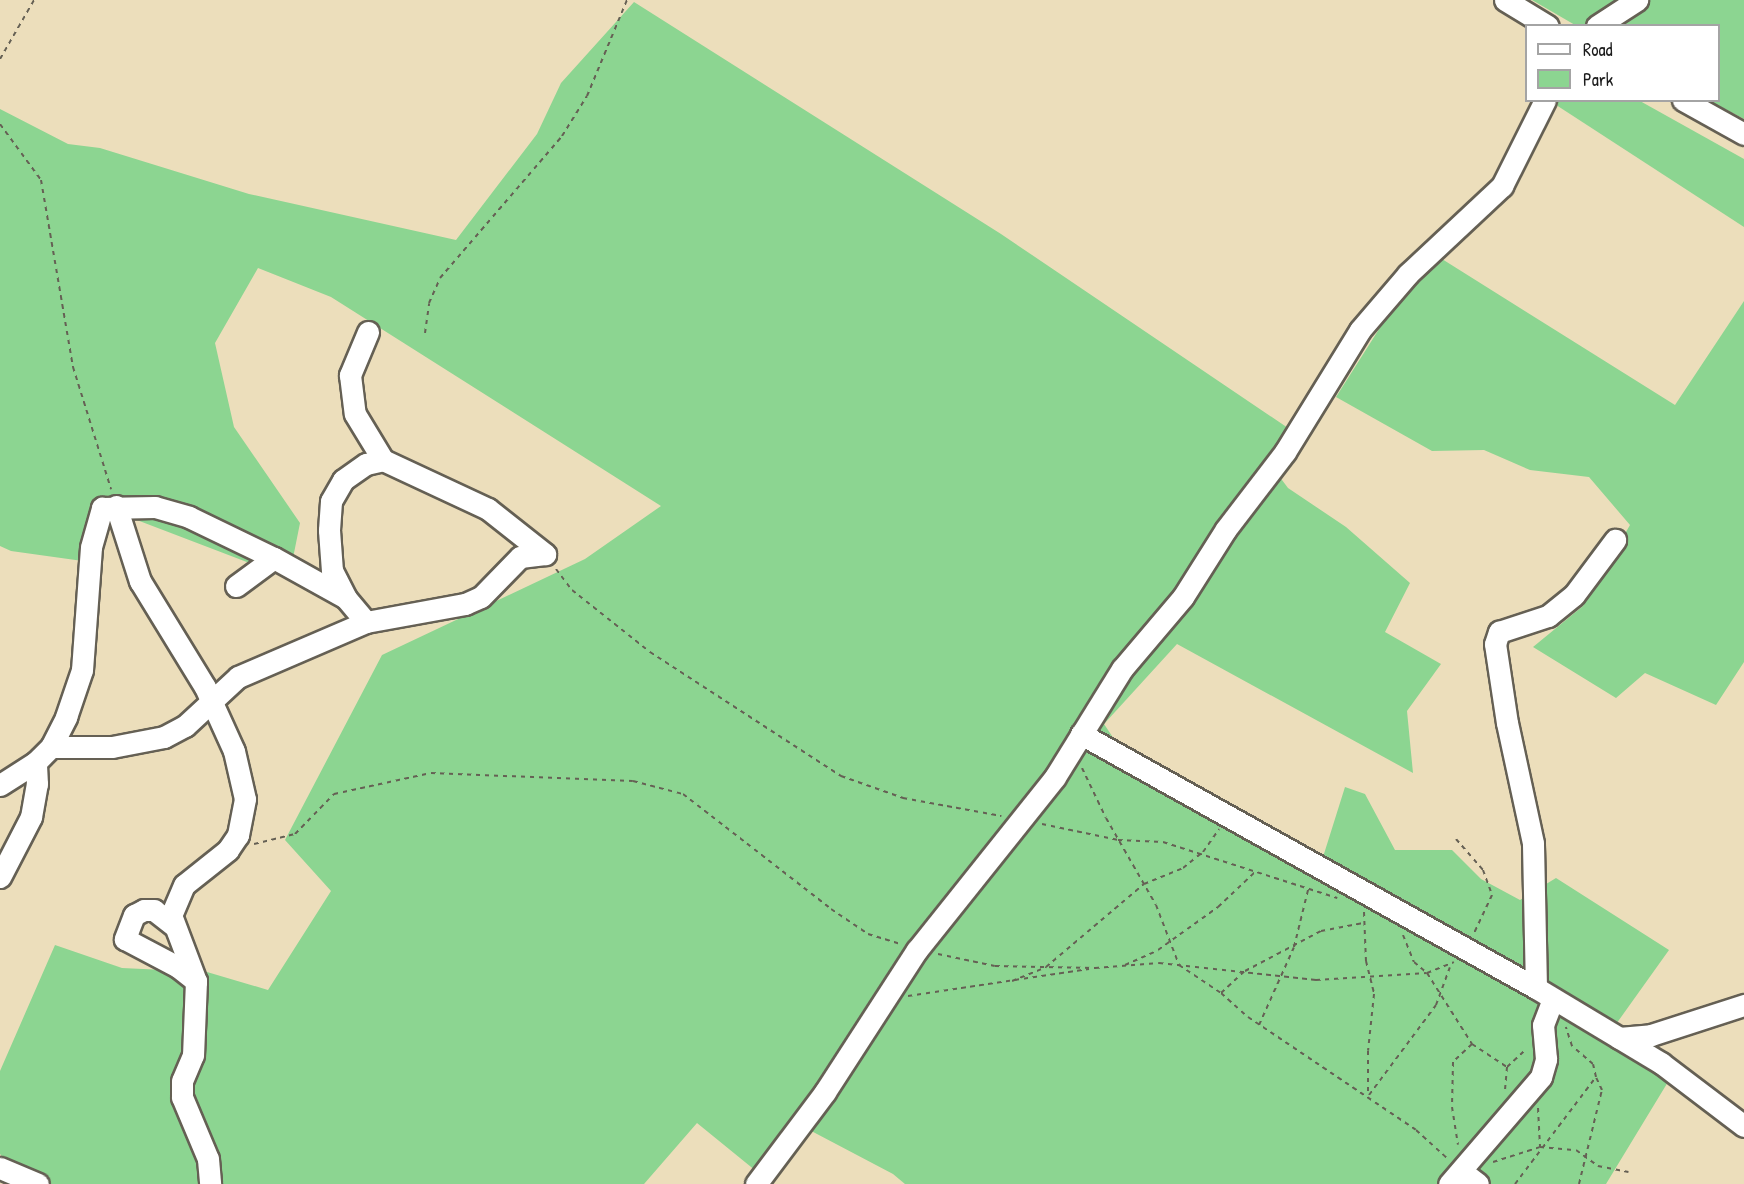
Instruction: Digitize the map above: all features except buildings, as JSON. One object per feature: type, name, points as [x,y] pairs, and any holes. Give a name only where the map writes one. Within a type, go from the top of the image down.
[{"type":"street","points":[[1505,0],[1545,24]]},
{"type":"street","points":[[1600,24],[1638,0]]},
{"type":"street","points":[[756,1184],[825,1092],[917,950],[1022,820],[1077,741],[1122,669],[1183,597],[1226,529],[1285,452],[1360,330],[1408,274],[1502,186],[1544,102]]},
{"type":"street","points":[[1687,102],[1744,134]]},
{"type":"street","points":[[368,333],[350,375],[356,414],[382,460],[488,509],[545,554]]},
{"type":"street","points":[[366,622],[346,598],[331,560],[331,501],[343,480],[366,464],[382,460]]},
{"type":"street","points":[[116,506],[140,581],[212,699],[234,751],[245,799],[241,825],[228,850],[178,893],[171,915],[173,926],[196,981],[193,1055],[182,1081],[182,1097],[207,1159],[210,1184]]},
{"type":"street","points":[[0,785],[36,762],[51,747],[82,670],[91,547],[98,512],[116,506],[155,507],[189,517],[274,558],[346,598]]},
{"type":"street","points":[[1478,1184],[1455,1177],[1537,1083],[1546,1066],[1543,1031],[1545,993],[1533,843],[1507,723],[1495,644],[1499,632],[1548,615],[1574,594],[1615,540]]},
{"type":"street","points":[[51,747],[112,747],[164,737],[185,726],[238,677],[366,622],[465,604],[481,597],[520,556],[545,554]]},
{"type":"street","points":[[236,586],[274,558]]},
{"type":"street","points":[[1077,741],[1227,817],[1545,993],[1662,1063],[1744,1126]]},
{"type":"street","points":[[0,877],[31,817],[37,784],[36,762]]},
{"type":"street","points":[[173,926],[154,910],[144,910],[134,915],[125,939],[178,967],[196,981]]},
{"type":"street","points":[[1619,1038],[1651,1035],[1744,1005]]},
{"type":"street","points":[[0,1168],[38,1184]]},
{"type":"path","points":[[0,59],[34,0]]},
{"type":"path","points":[[425,333],[429,303],[440,278],[562,136],[587,96],[627,0]]},
{"type":"path","points":[[0,124],[41,180],[74,367],[116,506]]},
{"type":"path","points":[[545,554],[572,590],[650,652],[841,776],[903,798],[1119,840],[1163,842],[1203,852],[1254,873],[1341,900]]},
{"type":"path","points":[[1077,741],[1119,840],[1144,884],[1179,965],[1221,993],[1259,1024],[1416,1130],[1455,1177]]},
{"type":"path","points":[[228,850],[296,834],[334,794],[431,774],[633,781],[683,794],[868,934],[917,950],[995,966],[1096,968]]},
{"type":"path","points":[[1008,983],[1046,967],[1144,884],[1184,868],[1203,852],[1227,817]]},
{"type":"path","points":[[1368,1096],[1436,1005],[1450,967],[1466,949],[1492,895],[1484,870],[1456,839]]},
{"type":"path","points":[[1122,966],[1170,941],[1218,907],[1254,873]]},
{"type":"path","points":[[1259,1024],[1294,947],[1308,889]]},
{"type":"path","points":[[1368,1096],[1368,1051],[1374,994],[1368,976],[1363,923],[1364,906],[1374,910]]},
{"type":"path","points":[[1221,993],[1245,971],[1321,931],[1363,923]]},
{"type":"path","points":[[1398,925],[1414,962],[1427,973],[1472,1044],[1507,1067]]},
{"type":"path","points":[[887,998],[1122,966],[1179,965],[1316,980],[1427,973],[1450,967]]},
{"type":"path","points":[[1566,1025],[1572,1046],[1593,1064],[1602,1090],[1579,1184]]},
{"type":"path","points":[[1502,1123],[1507,1067],[1543,1031]]},
{"type":"path","points":[[1455,1177],[1453,1062],[1472,1044]]},
{"type":"path","points":[[1515,1184],[1540,1147],[1596,1077]]},
{"type":"path","points":[[1537,1083],[1540,1147]]},
{"type":"path","points":[[1455,1177],[1540,1147],[1576,1150],[1598,1166],[1628,1172]]},
{"type":"green space","points":[[1532,0],[1744,0],[1744,119],[1712,102],[1720,102],[1720,24],[1573,24]]},
{"type":"green space","points":[[634,2],[1001,234],[1288,428],[1270,464],[1288,488],[1346,527],[1410,583],[1385,632],[1441,664],[1407,711],[1413,773],[1177,644],[1104,724],[1114,739],[1323,857],[1345,787],[1365,794],[1395,850],[1452,850],[1481,879],[1520,900],[1556,878],[1669,950],[1609,1034],[1671,1077],[1606,1184],[905,1184],[893,1174],[798,1124],[756,1171],[697,1123],[644,1184],[27,1184],[0,1154],[0,1071],[55,945],[122,968],[207,972],[268,990],[331,891],[285,840],[382,655],[585,559],[661,506],[331,297],[258,268],[215,343],[234,427],[300,523],[289,578],[108,509],[97,563],[11,551],[0,546],[0,109],[68,144],[100,148],[249,194],[456,240],[537,134],[561,83]]},
{"type":"green space","points":[[1552,102],[1642,102],[1744,159],[1744,227]]},
{"type":"green space","points":[[1442,259],[1675,405],[1744,301],[1744,662],[1716,705],[1645,673],[1616,698],[1533,647],[1583,606],[1630,525],[1589,477],[1530,470],[1484,450],[1432,451],[1336,397],[1407,285]]}]
